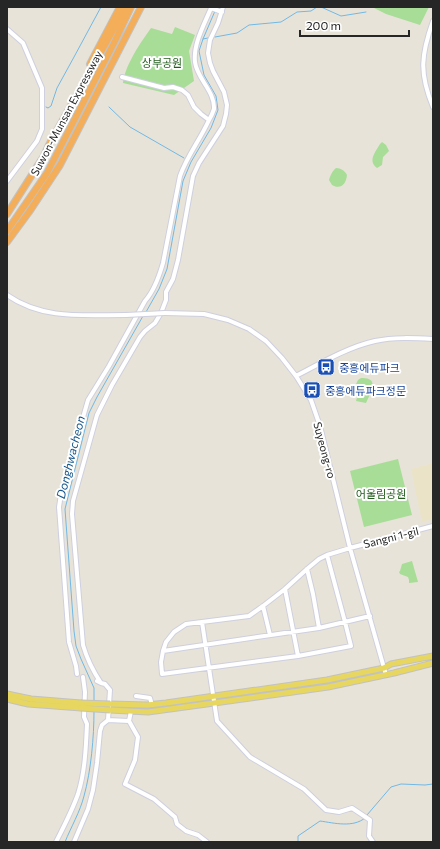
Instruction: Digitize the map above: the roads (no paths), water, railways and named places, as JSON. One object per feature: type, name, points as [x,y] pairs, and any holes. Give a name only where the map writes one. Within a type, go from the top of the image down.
[{"type":"highway","points":[[106,39],[116,7]]},
{"type":"highway","points":[[106,39],[120,7]]},
{"type":"highway","points":[[7,208],[39,157],[106,39],[126,7]]},
{"type":"highway","name":"Suwon-Munsan Expressway","points":[[7,231],[47,173],[132,7]]},
{"type":"highway","points":[[7,242],[60,165],[140,7]]},
{"type":"highway","name":"Suwon-Munsan Expressway","points":[[7,214],[44,156],[106,39]]},
{"type":"main road","points":[[7,699],[28,704],[110,707],[152,705],[326,680],[384,668],[391,664],[433,656]]},
{"type":"main road","points":[[110,707],[131,711],[148,712],[326,687],[386,675],[433,663]]},
{"type":"main road","points":[[7,694],[81,706]]},
{"type":"street","points":[[77,674],[70,642],[60,507],[61,494],[88,400],[109,366],[144,301],[152,292],[163,264],[180,176],[188,156],[206,127],[214,110],[213,101],[197,69],[195,62],[196,48],[211,8],[222,10],[210,40],[208,53],[213,71],[224,92],[227,105],[226,114],[222,126],[199,163],[193,176],[178,260],[173,279],[166,292],[166,300],[161,313],[155,323],[140,337],[101,406],[93,426],[72,501],[83,645],[86,656],[99,682],[106,684],[110,690],[108,720]]},
{"type":"street","points":[[433,21],[426,42],[423,62],[425,84],[433,107]]},
{"type":"street","points":[[7,29],[23,43],[42,88],[42,130],[37,141],[7,181]]},
{"type":"street","points":[[122,77],[164,88],[174,87],[182,90],[188,95],[194,107],[209,120]]},
{"type":"street","name":"Suyeong-ro","points":[[7,295],[38,310],[57,314],[204,314],[228,320],[249,329],[266,341],[296,376],[311,400],[320,426],[350,548],[386,675]]},
{"type":"street","points":[[296,376],[355,347],[375,341],[392,338],[433,339]]},
{"type":"street","name":"Sangni 1-gil","points":[[163,651],[166,642],[174,632],[186,624],[248,616],[263,606],[319,559],[327,555],[433,526]]},
{"type":"street","points":[[327,555],[345,622],[351,646],[298,656],[162,674],[161,662],[163,651],[319,628],[345,622],[370,616]]},
{"type":"street","points":[[307,569],[319,628]]},
{"type":"street","points":[[285,588],[298,656]]},
{"type":"street","points":[[263,606],[270,635]]},
{"type":"street","points":[[202,622],[217,721],[250,757],[304,789],[326,810],[339,812],[352,808],[370,820],[369,836],[373,842]]},
{"type":"street","points":[[56,842],[78,794],[83,774],[87,724],[84,717],[85,685],[83,677]]},
{"type":"street","points":[[136,696],[150,698],[152,705]]},
{"type":"street","points":[[131,711],[129,721],[138,737],[134,760],[125,784],[154,799],[175,818],[177,824],[186,831],[198,835],[207,842]]},
{"type":"street","points":[[74,842],[88,809],[95,779],[102,724],[108,720],[129,721]]},
{"type":"waterway","points":[[46,107],[48,108],[51,106],[57,88],[101,7]]},
{"type":"waterway","points":[[215,37],[237,33],[249,25],[281,22],[297,12],[311,11],[317,7]]},
{"type":"waterway","points":[[321,7],[341,16],[366,12]]},
{"type":"waterway","name":"Donghwacheon","points":[[146,312],[159,289],[167,269],[183,181],[191,162],[211,128],[218,110],[216,96],[204,75],[199,51],[215,11]]},
{"type":"waterway","name":"Donghwacheon","points":[[203,39],[208,38]]},
{"type":"waterway","points":[[109,107],[130,127],[184,158]]},
{"type":"waterway","name":"Donghwacheon","points":[[94,701],[94,688],[76,646],[65,509],[89,413],[143,316]]},
{"type":"waterway","name":"Donghwacheon","points":[[65,842],[80,808],[89,776],[92,754],[94,711]]},
{"type":"waterway","points":[[367,815],[391,787],[401,784],[433,784]]},
{"type":"waterway","points":[[298,842],[298,836],[320,821],[337,824],[349,824],[365,818]]},
{"type":"place","name":"중흥에듀파크","points":[[326,367]]},
{"type":"place","name":"중흥에듀파크정문","points":[[312,390]]},
{"type":"park label","name":"상부공원","points":[[162,62]]},
{"type":"park label","name":"어울림공원","points":[[381,493]]}]
